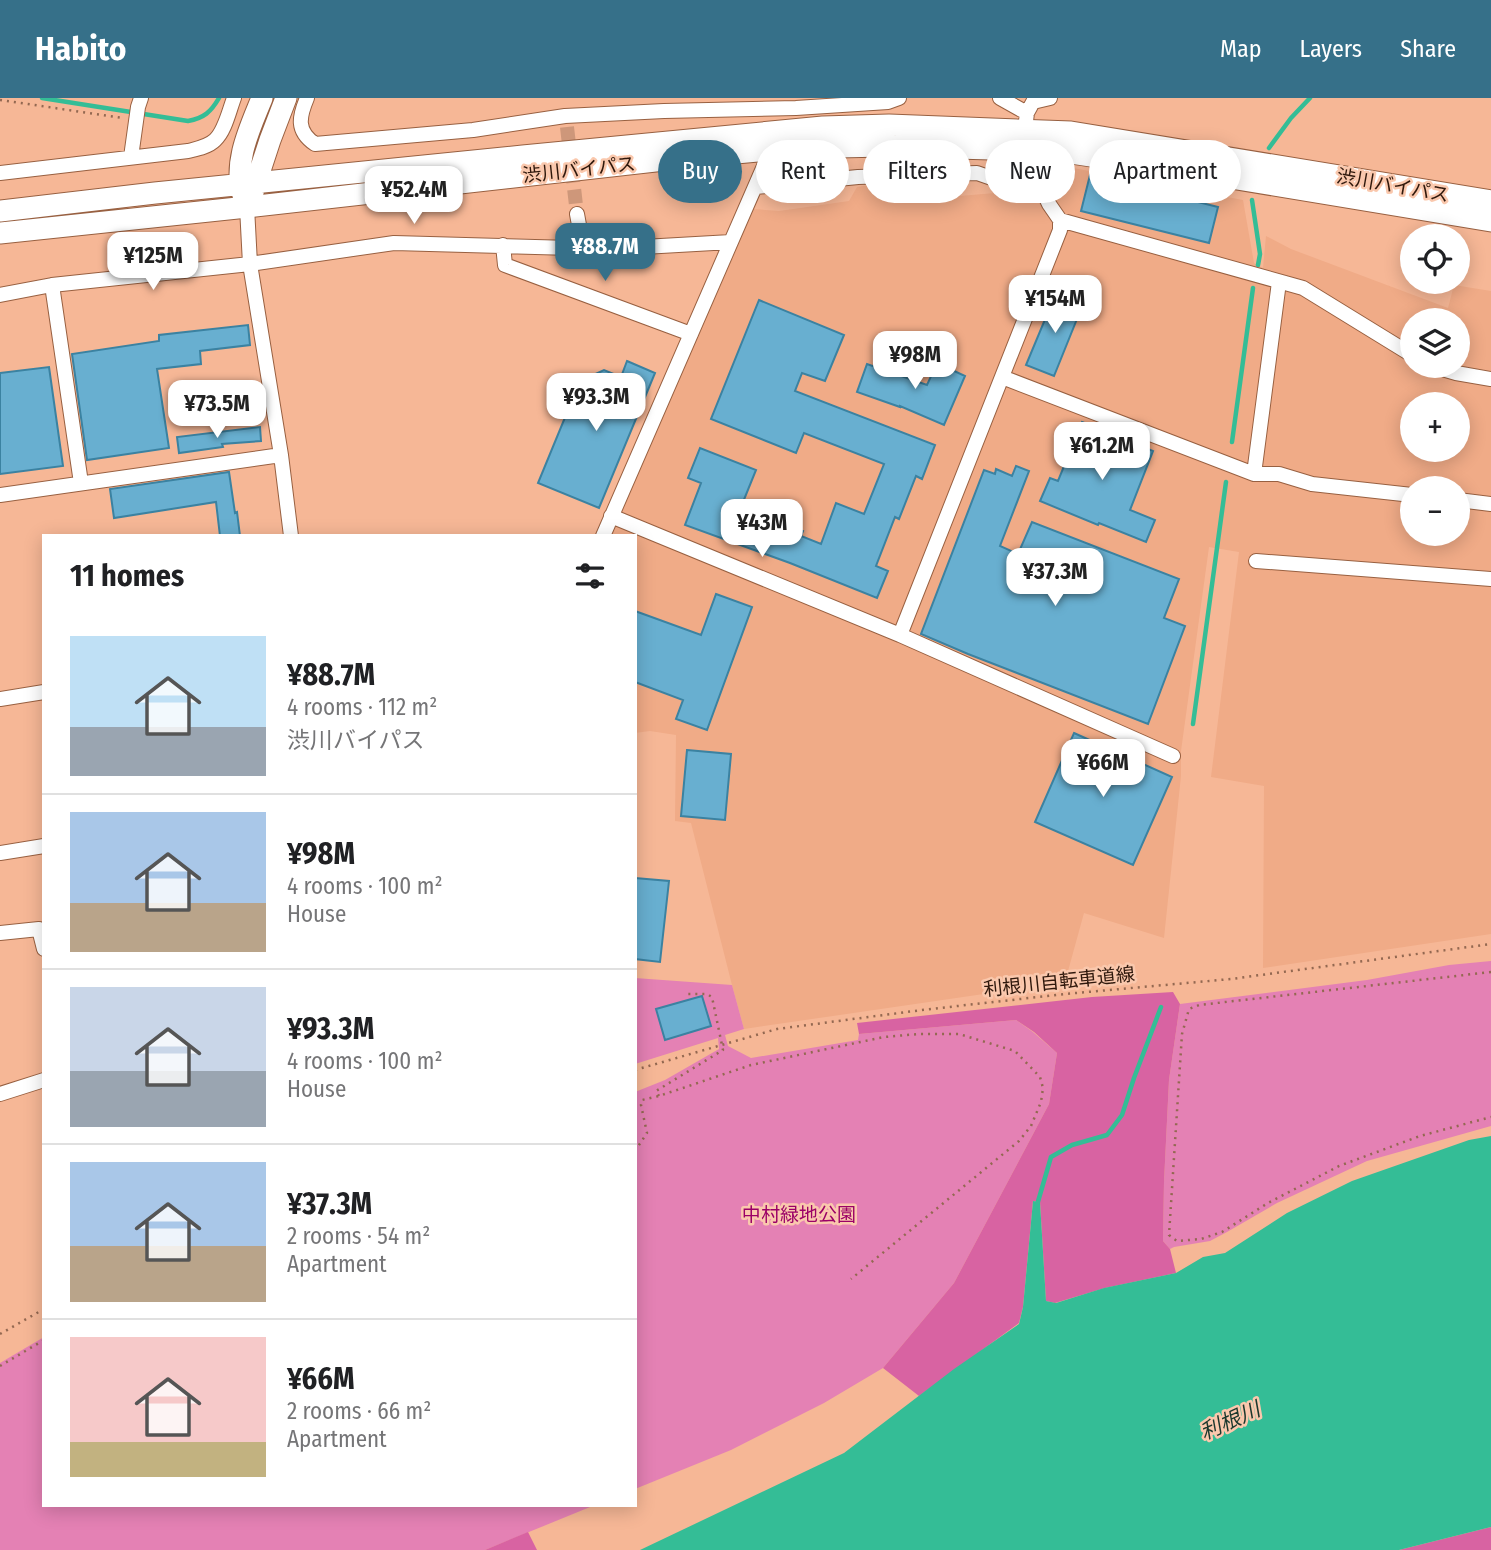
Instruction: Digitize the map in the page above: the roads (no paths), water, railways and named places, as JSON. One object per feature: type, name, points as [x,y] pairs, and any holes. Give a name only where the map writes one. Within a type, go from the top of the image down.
[{"type":"highway","points":[[247,207],[248,184],[241,161],[246,139],[262,98]]},
{"type":"highway","points":[[248,184],[270,140],[286,98]]},
{"type":"highway","name":"渋川バイパス","points":[[0,211],[823,127],[889,125],[1071,132],[1491,201]]},
{"type":"highway","name":"渋川バイパス","points":[[849,147],[1028,131],[1058,151],[1491,221]]},
{"type":"highway","name":"渋川バイパス","points":[[0,233],[756,152]]},
{"type":"highway","points":[[0,243],[99,222]]},
{"type":"street","points":[[131,157],[141,98]]},
{"type":"street","points":[[0,173],[188,151],[207,145],[216,140],[234,98]]},
{"type":"street","points":[[307,98],[302,111],[301,130],[314,144],[566,121],[677,104],[887,102],[899,98]]},
{"type":"street","points":[[1000,98],[1028,131]]},
{"type":"street","points":[[1030,140],[1028,131],[1033,102],[1050,98]]},
{"type":"street","points":[[849,178],[977,173],[985,176]]},
{"type":"street","points":[[604,534],[756,187]]},
{"type":"street","points":[[900,635],[1060,230],[1060,220],[1049,203]]},
{"type":"street","points":[[247,207],[250,264],[281,455],[291,534]]},
{"type":"street","points":[[577,214],[583,247]]},
{"type":"street","points":[[1060,220],[1303,288],[1400,348]]},
{"type":"street","points":[[0,295],[52,285],[250,264],[394,243],[608,249],[731,242]]},
{"type":"street","points":[[503,245],[505,265],[691,334]]},
{"type":"street","points":[[1254,474],[1279,282]]},
{"type":"street","points":[[52,285],[82,483]]},
{"type":"street","points":[[1470,375],[1491,379]]},
{"type":"street","points":[[1002,377],[1254,474],[1279,474],[1312,484],[1400,494]]},
{"type":"street","points":[[0,495],[281,455]]},
{"type":"street","points":[[1470,501],[1491,504]]},
{"type":"street","points":[[611,516],[900,635],[1173,756]]},
{"type":"street","points":[[1256,561],[1491,579]]},
{"type":"street","points":[[0,699],[42,692]]},
{"type":"street","points":[[0,853],[42,846]]},
{"type":"street","points":[[0,933],[39,929],[42,941]]},
{"type":"street","points":[[0,1094],[42,1081]]},
{"type":"water","name":"利根川","points":[[1491,1136],[1491,1527],[1399,1550],[640,1550],[844,1453],[954,1369],[1019,1324],[1033,1201],[1040,1202],[1046,1301],[1056,1303],[1104,1288],[1176,1273],[1203,1257],[1225,1253],[1287,1213],[1352,1181],[1469,1140]]},
{"type":"waterway","points":[[42,98],[188,121],[206,114],[219,98]]},
{"type":"waterway","points":[[1269,148],[1310,98]]},
{"type":"waterway","points":[[1252,200],[1260,254],[1258,265]]},
{"type":"waterway","points":[[1232,442],[1253,288]]},
{"type":"waterway","points":[[1193,724],[1226,482]]},
{"type":"waterway","points":[[1037,1205],[1051,1157],[1072,1145],[1107,1135],[1122,1115],[1161,1007]]},
{"type":"tunnel","points":[[567,127],[577,214]]},
{"type":"park label","name":"中村緑地公園","points":[[799,1214]]}]
